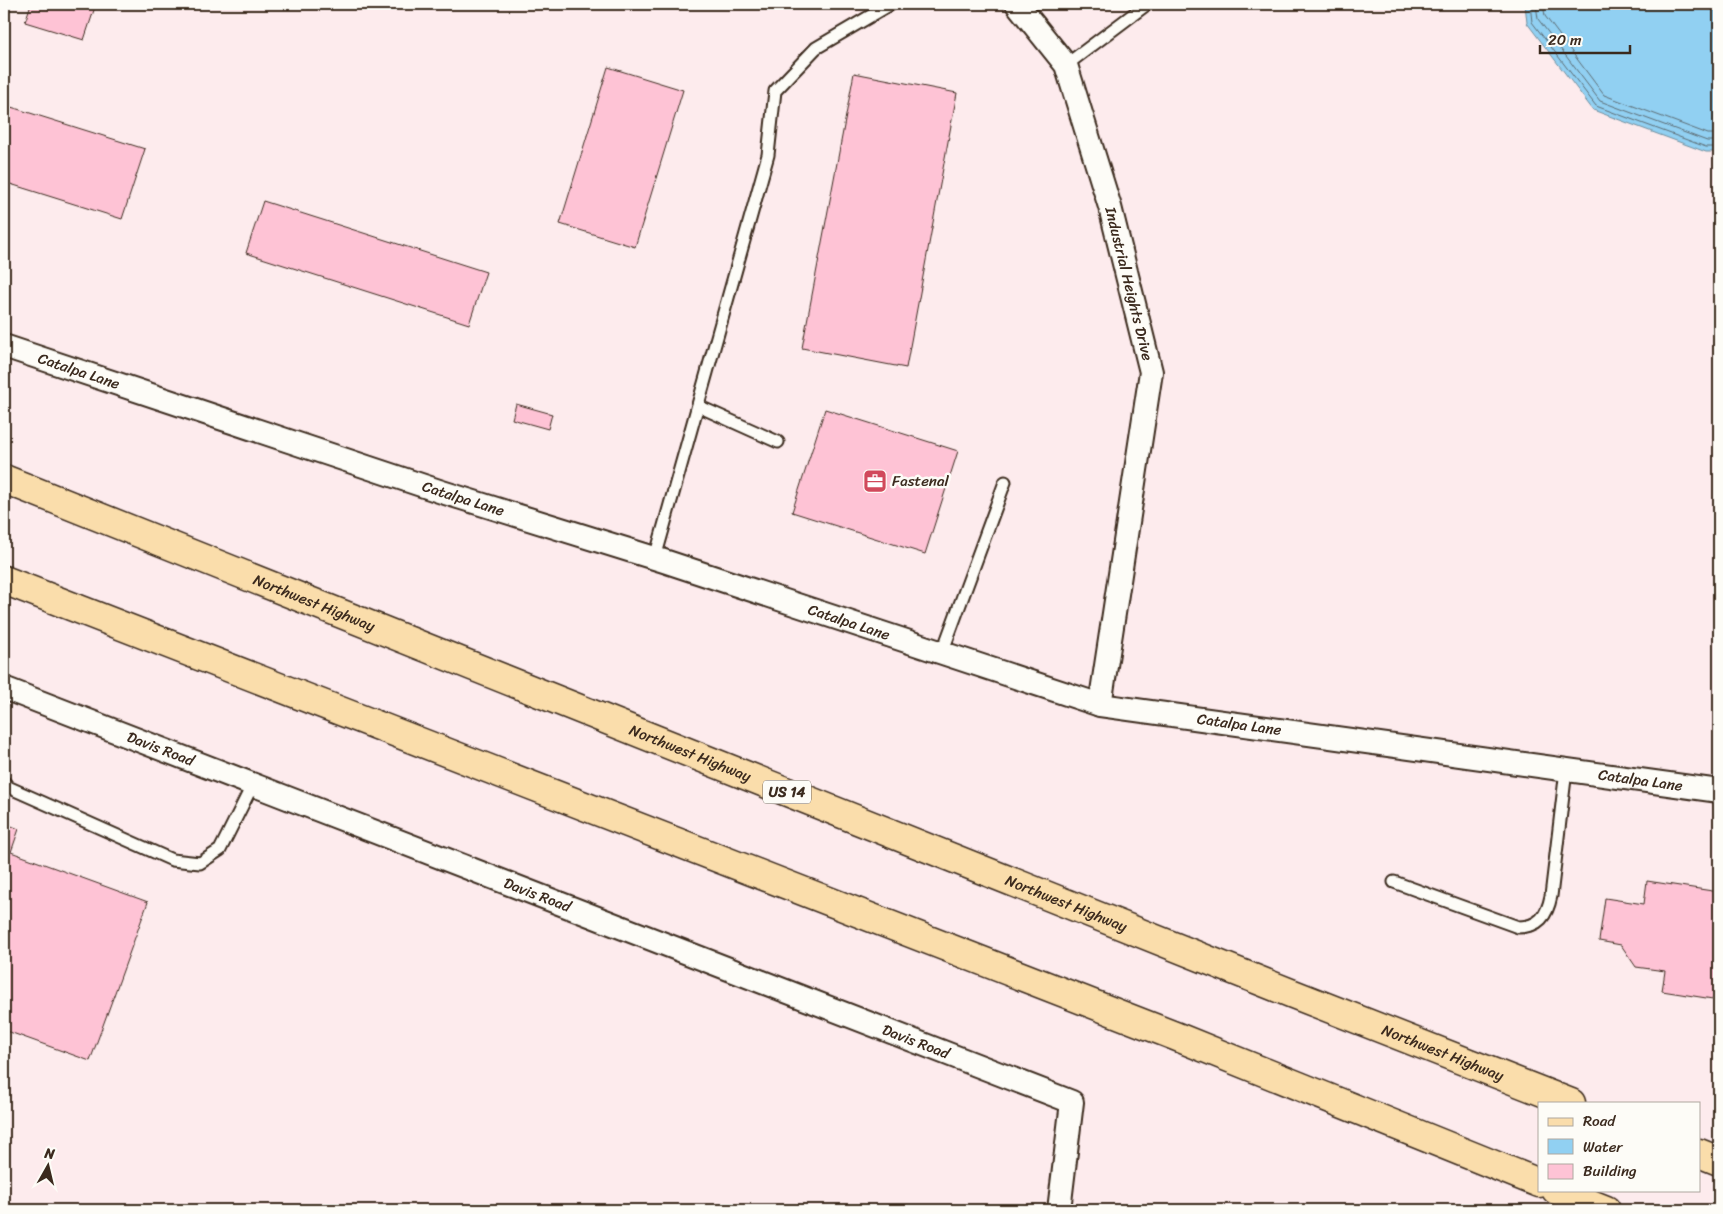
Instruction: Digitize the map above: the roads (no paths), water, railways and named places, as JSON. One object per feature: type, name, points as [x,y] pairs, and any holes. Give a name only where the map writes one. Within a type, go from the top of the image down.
[{"type":"main road","name":"Northwest Highway","points":[[4,479],[1293,994],[1568,1102]]},
{"type":"main road","points":[[4,580],[1166,1032],[1538,1183]]},
{"type":"main road","points":[[1700,1153],[1719,1161]]},
{"type":"main road","points":[[1561,1192],[1606,1210]]},
{"type":"street","name":"Industrial Heights Drive","points":[[1017,4],[1066,65],[1110,207],[1151,372],[1100,705]]},
{"type":"street","name":"Catalpa Lane","points":[[4,346],[442,492],[655,558],[1100,705],[1719,792]]},
{"type":"street","name":"Davis Road","points":[[4,690],[252,784],[1072,1102],[1059,1210]]},
{"type":"lane","points":[[655,558],[768,155],[775,91],[816,48],[891,4]]},
{"type":"lane","points":[[1066,65],[1147,4]]},
{"type":"lane","points":[[698,406],[778,442]]},
{"type":"lane","points":[[942,653],[1005,482]]},
{"type":"lane","points":[[1394,882],[1518,927],[1530,927],[1539,921],[1548,910],[1552,896],[1566,770]]},
{"type":"lane","points":[[4,782],[8,787],[172,860],[200,862],[220,850],[252,784]]},
{"type":"water","points":[[1525,4],[1719,4],[1719,152],[1706,152],[1593,110],[1527,23]]},
{"type":"place","name":"Fastenal","points":[[875,481]]}]
